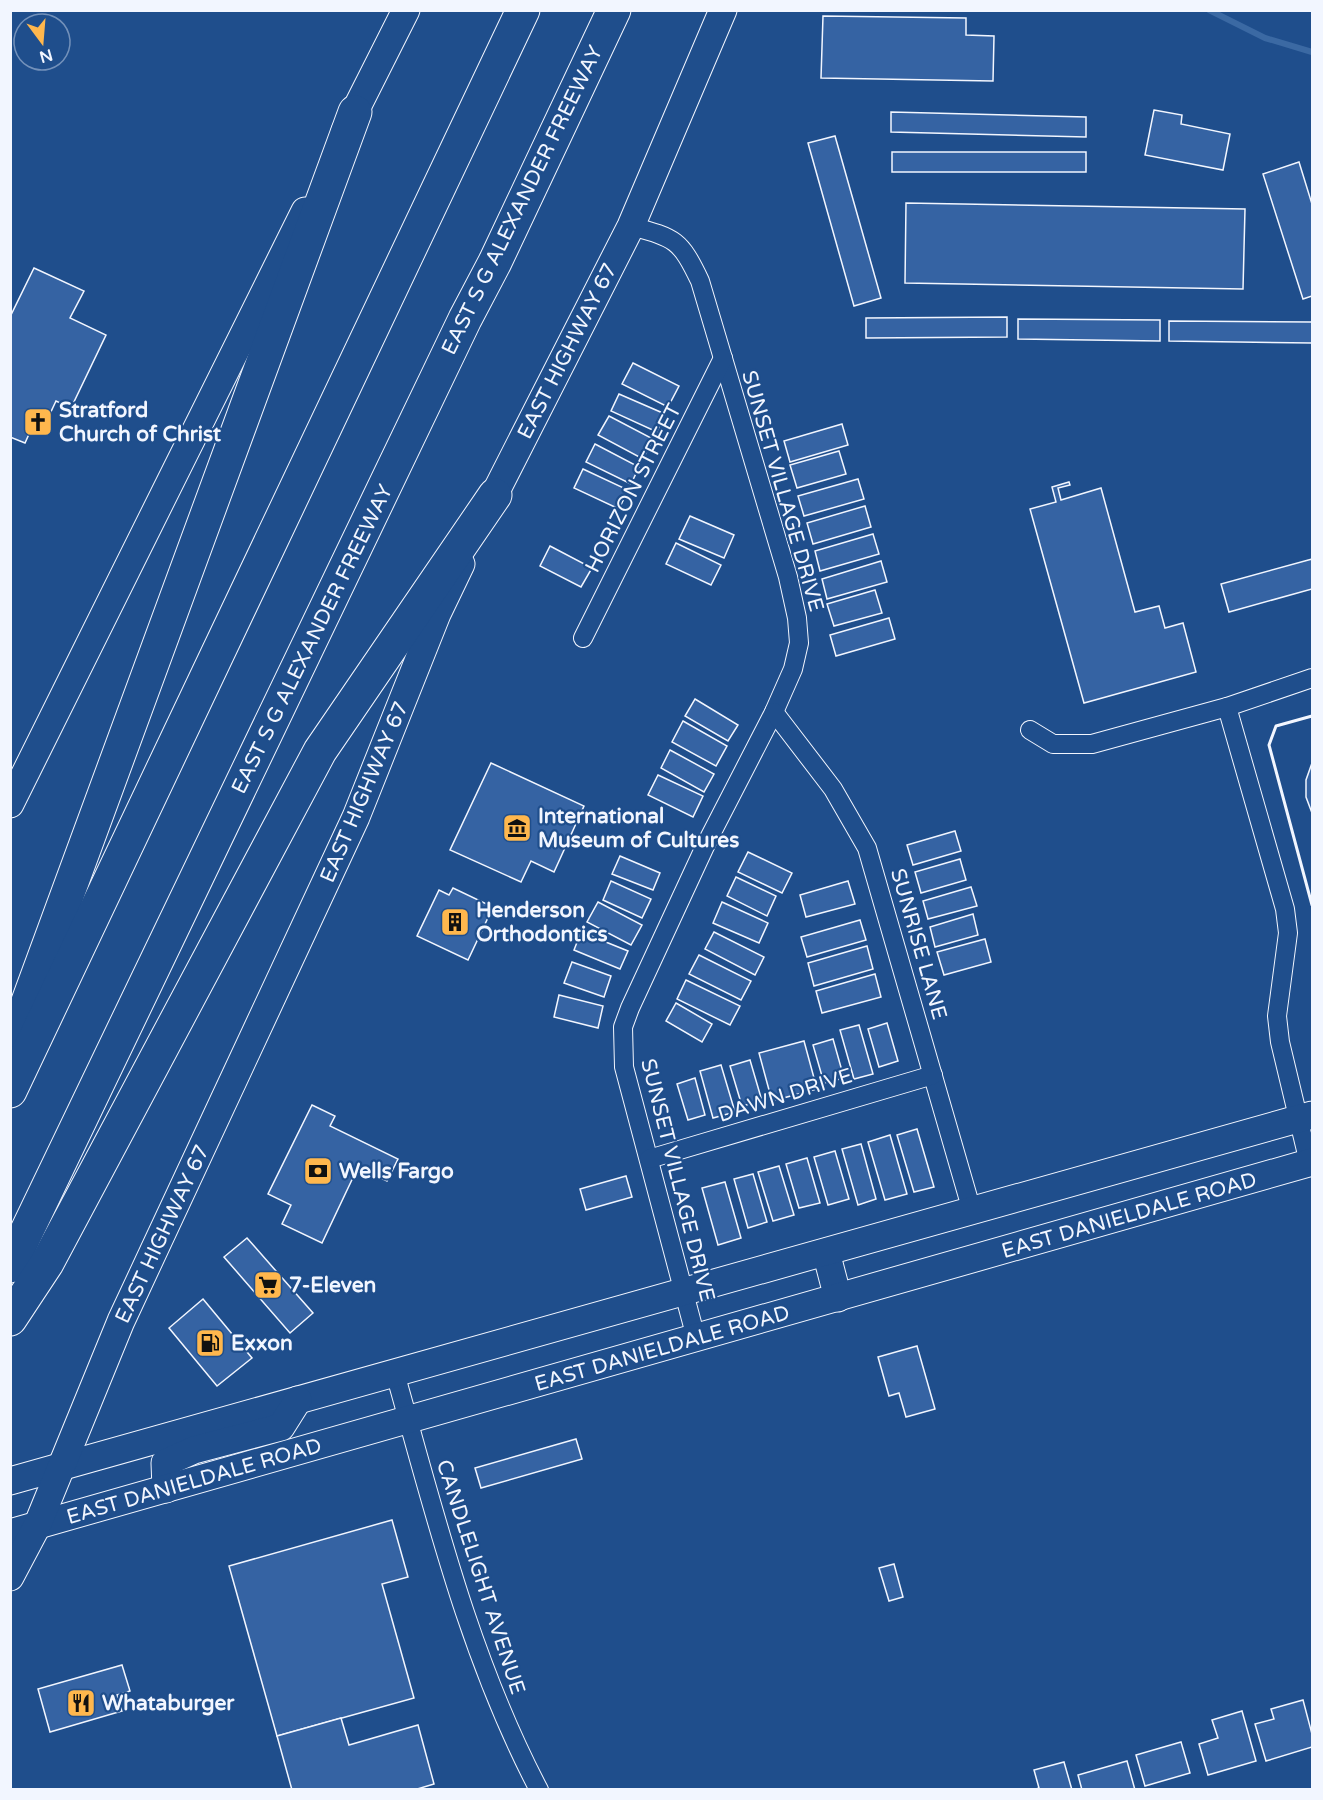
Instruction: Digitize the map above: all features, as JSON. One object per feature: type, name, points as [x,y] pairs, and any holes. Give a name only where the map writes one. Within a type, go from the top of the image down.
[{"type":"highway","points":[[10,1091],[523,10]]},
{"type":"highway","name":"EAST S G ALEXANDER FREEWAY","points":[[10,1266],[465,319],[495,262],[614,10]]},
{"type":"highway","points":[[10,1050],[355,112]]},
{"type":"highway","points":[[10,1319],[47,1263],[320,752],[495,495]]},
{"type":"main road","points":[[10,804],[406,10]]},
{"type":"main road","name":"EAST HIGHWAY 67","points":[[10,1577],[37,1526],[63,1467],[121,1320],[356,817],[437,614],[631,226],[723,10]]},
{"type":"main road","points":[[10,1481],[1306,1117]]},
{"type":"main road","name":"EAST DANIELDALE ROAD","points":[[10,1533],[1311,1163]]},
{"type":"main road","points":[[826,1252],[838,1298]]},
{"type":"main road","points":[[166,1489],[165,1463],[194,1450],[281,1427],[298,1400]]},
{"type":"street","name":"SUNSET VILLAGE DRIVE","points":[[631,226],[670,236],[681,247],[700,281],[797,618],[799,643],[793,669],[774,712],[707,842],[623,1027],[624,1067],[696,1338]]},
{"type":"street","name":"HORIZON STREET","points":[[583,638],[723,357]]},
{"type":"street","points":[[1030,730],[1053,744],[1092,744],[1227,707],[1312,678]]},
{"type":"street","points":[[1227,707],[1285,909],[1288,933],[1277,1016],[1280,1042],[1306,1117],[1311,1163]]},
{"type":"street","name":"SUNRISE LANE","points":[[774,712],[833,789],[867,848],[972,1211]]},
{"type":"street","name":"DAWN DRIVE","points":[[649,1159],[933,1075]]},
{"type":"street","name":"CANDLELIGHT AVENUE","points":[[395,1373],[474,1643],[492,1692],[539,1790]]},
{"type":"building","points":[[823,16],[966,18],[966,35],[994,36],[993,81],[821,78]]},
{"type":"building","points":[[1154,110],[1182,115],[1181,124],[1230,134],[1223,170],[1145,155]]},
{"type":"building","points":[[891,112],[1086,117],[1086,137],[891,132]]},
{"type":"building","points":[[835,136],[881,298],[854,306],[808,143]]},
{"type":"building","points":[[892,152],[1086,152],[1086,172],[892,172]]},
{"type":"building","points":[[1299,162],[1312,204],[1312,296],[1303,299],[1263,174]]},
{"type":"building","points":[[906,203],[1245,209],[1243,289],[905,283]]},
{"type":"building","points":[[34,268],[84,291],[70,318],[106,335],[71,408],[56,401],[48,418],[38,414],[25,443],[10,437],[10,317]]},
{"type":"building","points":[[1007,317],[1007,337],[866,338],[866,318]]},
{"type":"building","points":[[1018,319],[1160,320],[1160,341],[1018,339]]},
{"type":"building","points":[[1169,321],[1312,322],[1312,343],[1169,341]]},
{"type":"building","points":[[633,363],[679,386],[668,407],[622,384]]},
{"type":"building","points":[[619,394],[665,414],[657,432],[611,411]]},
{"type":"building","points":[[609,416],[653,439],[643,459],[598,435]]},
{"type":"building","points":[[842,424],[848,445],[790,462],[784,441]]},
{"type":"building","points":[[595,444],[639,467],[631,484],[586,462]]},
{"type":"building","points":[[839,451],[846,474],[797,488],[790,465]]},
{"type":"building","points":[[583,469],[628,490],[619,509],[574,488]]},
{"type":"building","points":[[858,479],[864,499],[804,516],[798,496]]},
{"type":"building","points":[[1069,482],[1070,485],[1058,488],[1061,500],[1101,488],[1135,612],[1159,606],[1165,628],[1183,623],[1196,672],[1084,703],[1030,509],[1056,502],[1052,487]]},
{"type":"building","points":[[865,506],[871,527],[813,544],[807,523]]},
{"type":"building","points":[[690,516],[734,535],[724,558],[679,539]]},
{"type":"building","points":[[873,534],[879,554],[820,571],[815,551]]},
{"type":"building","points":[[676,543],[721,565],[711,585],[666,564]]},
{"type":"building","points":[[550,546],[592,568],[581,587],[540,566]]},
{"type":"building","points":[[1312,559],[1312,589],[1229,612],[1221,584]]},
{"type":"building","points":[[881,561],[887,582],[827,599],[822,579]]},
{"type":"building","points":[[875,590],[882,613],[834,626],[827,604]]},
{"type":"building","points":[[889,618],[895,639],[836,656],[830,635]]},
{"type":"building","points":[[695,699],[738,725],[728,741],[685,716]]},
{"type":"building","points":[[683,721],[727,746],[716,766],[672,742]]},
{"type":"building","points":[[670,750],[714,774],[704,792],[661,768]]},
{"type":"building","name":"International Museum of Cultures","points":[[491,763],[584,806],[554,872],[531,861],[521,882],[450,850]]},
{"type":"building","points":[[1312,763],[1312,813],[1306,797],[1306,780]]},
{"type":"building","points":[[658,775],[703,796],[693,817],[648,795]]},
{"type":"building","points":[[955,831],[961,851],[913,865],[907,845]]},
{"type":"building","points":[[748,852],[792,873],[782,893],[738,872]]},
{"type":"building","points":[[620,856],[660,873],[653,890],[612,874]]},
{"type":"building","points":[[960,859],[966,880],[921,893],[915,872]]},
{"type":"building","points":[[736,877],[776,896],[767,916],[727,896]]},
{"type":"building","points":[[611,881],[651,899],[642,918],[603,900]]},
{"type":"building","points":[[848,881],[855,904],[806,917],[800,895]]},
{"type":"building","points":[[971,887],[977,906],[928,919],[923,901]]},
{"type":"building","name":"Henderson Orthodontics","points":[[453,888],[493,907],[468,960],[417,936],[439,890],[449,895]]},
{"type":"building","points":[[598,902],[642,925],[631,945],[587,922]]},
{"type":"building","points":[[722,902],[768,923],[759,943],[713,923]]},
{"type":"building","points":[[973,914],[978,935],[935,947],[930,927]]},
{"type":"building","points":[[860,920],[866,940],[807,957],[801,937]]},
{"type":"building","points":[[581,932],[628,951],[620,969],[574,950]]},
{"type":"building","points":[[714,932],[764,957],[755,975],[705,949]]},
{"type":"building","points":[[985,939],[991,962],[944,975],[937,952]]},
{"type":"building","points":[[867,946],[873,969],[814,986],[808,963]]},
{"type":"building","points":[[699,955],[751,981],[741,1000],[689,974]]},
{"type":"building","points":[[572,962],[611,976],[604,997],[564,983]]},
{"type":"building","points":[[875,974],[881,997],[822,1013],[816,991]]},
{"type":"building","points":[[686,980],[740,1006],[730,1025],[677,999]]},
{"type":"building","points":[[559,995],[603,1006],[598,1028],[554,1017]]},
{"type":"building","points":[[676,1003],[712,1024],[702,1042],[666,1021]]},
{"type":"building","points":[[887,1023],[898,1061],[879,1067],[868,1029]]},
{"type":"building","points":[[859,1025],[873,1074],[854,1079],[840,1030]]},
{"type":"building","points":[[833,1039],[844,1078],[824,1083],[813,1045]]},
{"type":"building","points":[[804,1041],[817,1089],[772,1101],[759,1053]]},
{"type":"building","points":[[750,1060],[762,1101],[742,1106],[730,1066]]},
{"type":"building","points":[[721,1065],[735,1112],[713,1118],[700,1071]]},
{"type":"building","points":[[695,1078],[705,1115],[688,1120],[677,1084]]},
{"type":"building","name":"Wells Fargo","points":[[312,1105],[335,1116],[330,1126],[398,1159],[387,1181],[358,1167],[322,1243],[282,1224],[291,1205],[268,1194]]},
{"type":"building","points":[[917,1129],[934,1187],[914,1192],[897,1135]]},
{"type":"building","points":[[890,1135],[907,1194],[885,1200],[868,1142]]},
{"type":"building","points":[[861,1144],[876,1199],[858,1205],[842,1149]]},
{"type":"building","points":[[835,1151],[849,1199],[828,1205],[814,1157]]},
{"type":"building","points":[[807,1158],[820,1203],[799,1208],[786,1164]]},
{"type":"building","points":[[779,1166],[794,1215],[773,1221],[758,1172]]},
{"type":"building","points":[[753,1174],[767,1222],[748,1228],[734,1179]]},
{"type":"building","points":[[626,1176],[632,1197],[586,1210],[580,1189]]},
{"type":"building","points":[[725,1182],[741,1238],[718,1245],[702,1188]]},
{"type":"building","name":"7-Eleven","points":[[247,1238],[313,1313],[290,1333],[224,1257]]},
{"type":"building","name":"Exxon","points":[[203,1299],[252,1358],[217,1386],[169,1328]]},
{"type":"building","points":[[917,1346],[935,1409],[906,1417],[899,1393],[889,1396],[878,1357]]},
{"type":"building","points":[[576,1439],[582,1459],[481,1488],[475,1468]]},
{"type":"building","points":[[392,1520],[408,1577],[382,1584],[414,1698],[277,1736],[229,1566]]},
{"type":"building","points":[[894,1564],[903,1597],[889,1601],[879,1568]]},
{"type":"building","name":"Whataburger","points":[[122,1665],[130,1691],[117,1695],[122,1711],[50,1732],[38,1689]]},
{"type":"building","points":[[1303,1700],[1312,1734],[1312,1747],[1266,1761],[1255,1724],[1274,1719],[1271,1709]]},
{"type":"building","points":[[1242,1711],[1256,1761],[1208,1775],[1199,1744],[1218,1738],[1212,1720]]},
{"type":"building","points":[[341,1718],[349,1745],[418,1725],[434,1784],[414,1790],[292,1790],[277,1736]]},
{"type":"building","points":[[1181,1742],[1190,1773],[1145,1786],[1136,1755]]},
{"type":"building","points":[[1127,1761],[1135,1790],[1082,1790],[1078,1775]]},
{"type":"building","points":[[1064,1762],[1072,1790],[1033,1790],[1039,1788],[1034,1770]]},
{"type":"waterway","points":[[1209,10],[1265,38],[1312,52]]},
{"type":"wall","points":[[1312,716],[1276,726],[1269,745],[1312,905]]},
{"type":"place","name":"Stratford Church of Christ","points":[[38,422]]},
{"type":"place","name":"International Museum of Cultures","points":[[517,828]]},
{"type":"place","name":"Henderson Orthodontics","points":[[455,922]]},
{"type":"place","name":"Wells Fargo","points":[[318,1171]]},
{"type":"place","name":"7-Eleven","points":[[268,1285]]},
{"type":"place","name":"Exxon","points":[[210,1343]]},
{"type":"place","name":"Whataburger","points":[[81,1703]]}]
